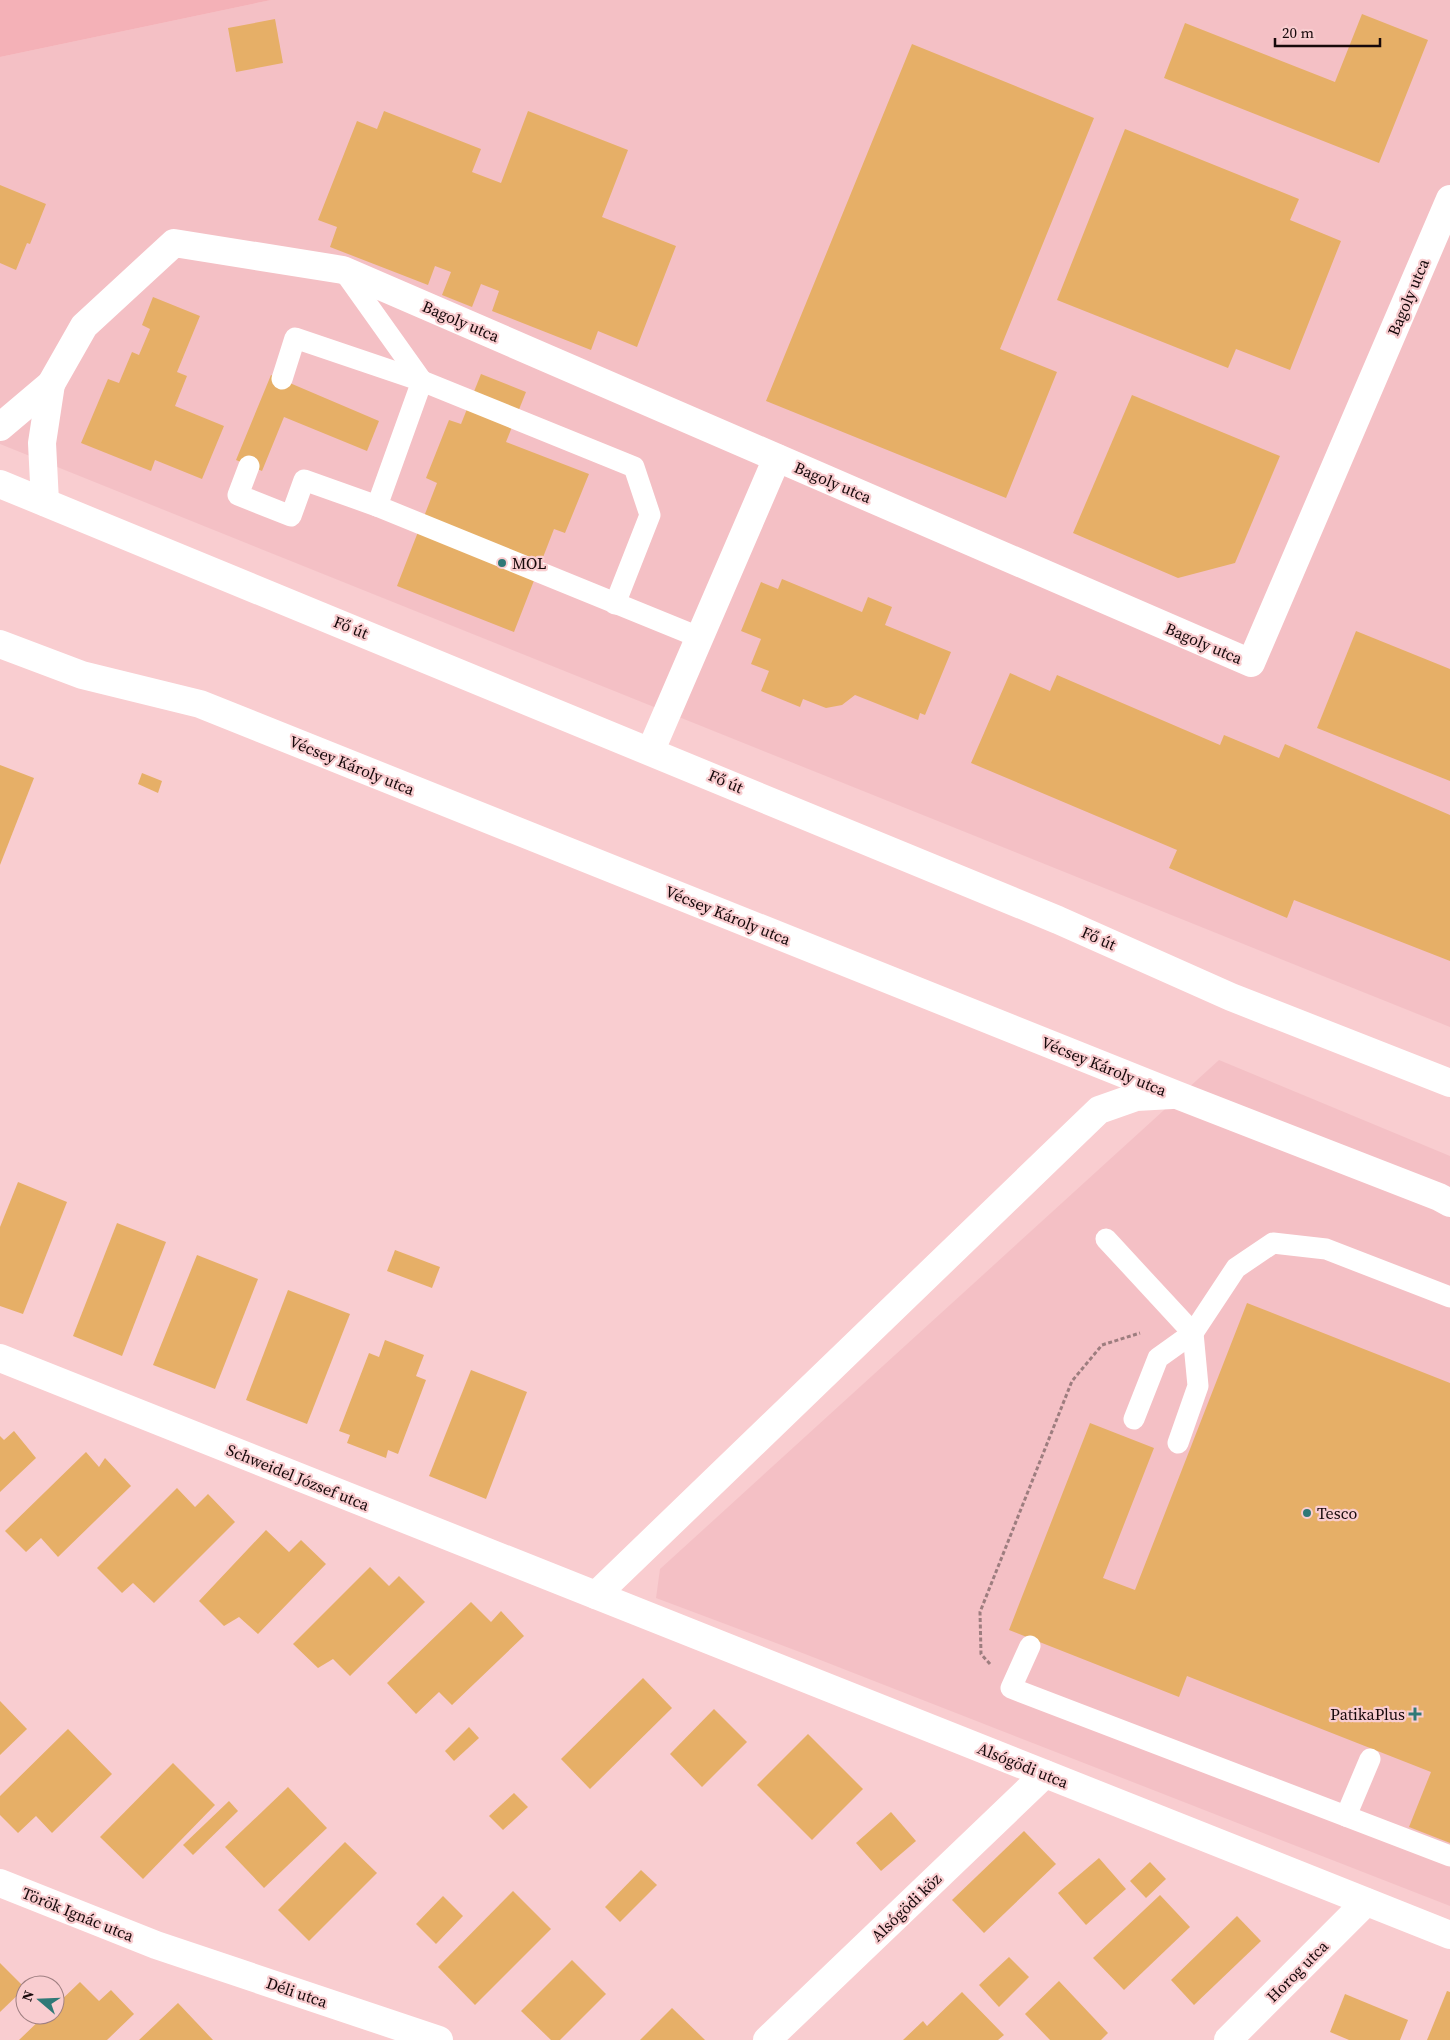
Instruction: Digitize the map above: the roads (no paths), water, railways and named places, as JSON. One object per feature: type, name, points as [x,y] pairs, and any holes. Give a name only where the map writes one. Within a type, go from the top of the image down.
[{"type":"street","name":"Bagoly utca","points":[[0,427],[51,384],[84,326],[174,243],[343,270],[1251,663],[1450,199]]},
{"type":"street","points":[[45,502],[42,443],[51,384]]},
{"type":"street","points":[[651,750],[777,458]]},
{"type":"street","name":"Fő út","points":[[0,484],[651,750],[1058,920],[1231,997],[1450,1083]]},
{"type":"street","name":"Vécsey Károly utca","points":[[0,644],[82,675],[200,704],[1177,1095],[1440,1196],[1450,1203]]},
{"type":"street","points":[[596,1595],[1099,1110],[1136,1097],[1177,1095]]},
{"type":"street","name":"Schweidel József utca","points":[[0,1358],[596,1595]]},
{"type":"street","name":"Alsógödi utca","points":[[596,1595],[1450,1935]]},
{"type":"street","name":"Alsógödi köz","points":[[767,2040],[1046,1774]]},
{"type":"street","name":"Török Ignác utca","points":[[0,1883],[156,1945]]},
{"type":"street","name":"Horog utca","points":[[1228,2040],[1366,1902]]},
{"type":"street","name":"Déli utca","points":[[156,1945],[439,2040]]},
{"type":"lane","points":[[343,270],[422,381]]},
{"type":"lane","points":[[282,380],[295,338],[422,381],[634,467],[650,515],[615,604]]},
{"type":"lane","points":[[377,506],[422,381]]},
{"type":"lane","points":[[249,466],[238,495],[291,516],[304,480],[377,506],[700,638]]},
{"type":"lane","points":[[1106,1239],[1193,1333],[1198,1386],[1178,1442]]},
{"type":"lane","points":[[1134,1419],[1158,1358],[1193,1333],[1236,1268],[1273,1243],[1326,1249],[1450,1297]]},
{"type":"lane","points":[[1030,1646],[1011,1688],[1450,1856]]},
{"type":"lane","points":[[1346,1816],[1370,1759]]},
{"type":"place","name":"MOL","points":[[502,563]]},
{"type":"place","name":"Tesco","points":[[1307,1513]]},
{"type":"place","name":"PatikaPlus","points":[[1415,1714]]}]
